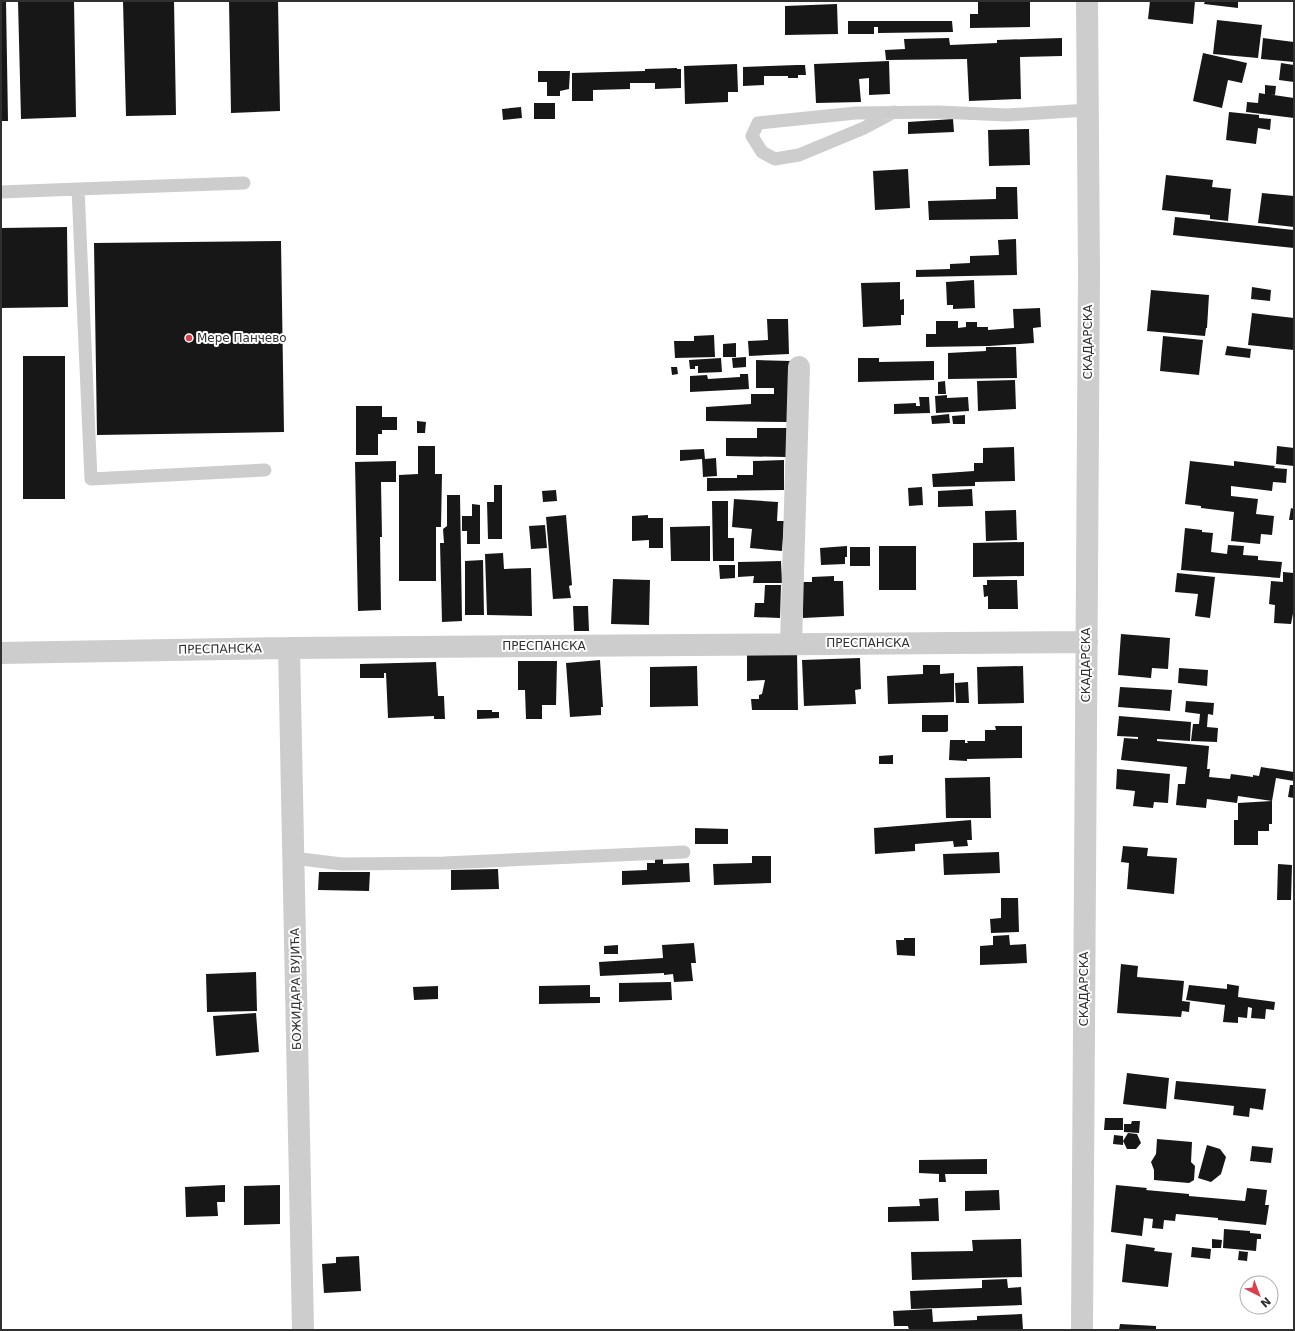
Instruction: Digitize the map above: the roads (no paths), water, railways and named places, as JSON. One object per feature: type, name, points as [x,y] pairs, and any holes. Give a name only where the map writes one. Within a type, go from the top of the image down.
[{"type":"street","name":"СКАДАРСКА","points":[[1082,1330],[1089,281],[1087,1]]},
{"type":"street","points":[[791,644],[799,367]]},
{"type":"street","name":"ПРЕСПАНСКА","points":[[1,652],[289,648],[1087,642]]},
{"type":"street","name":"БОЖИДАРА ВУЈИЋА","points":[[289,648],[302,1330]]},
{"type":"lane","points":[[894,112],[864,128],[800,155],[775,159],[762,152],[752,136],[758,123],[842,114],[894,112],[1007,116],[1088,110]]},
{"type":"lane","points":[[1,192],[244,183]]},
{"type":"lane","points":[[78,189],[91,478],[265,470]]},
{"type":"lane","points":[[293,858],[342,864],[444,863],[684,852]]},
{"type":"place","name":"Мере Панчево","points":[[189,338]]}]
